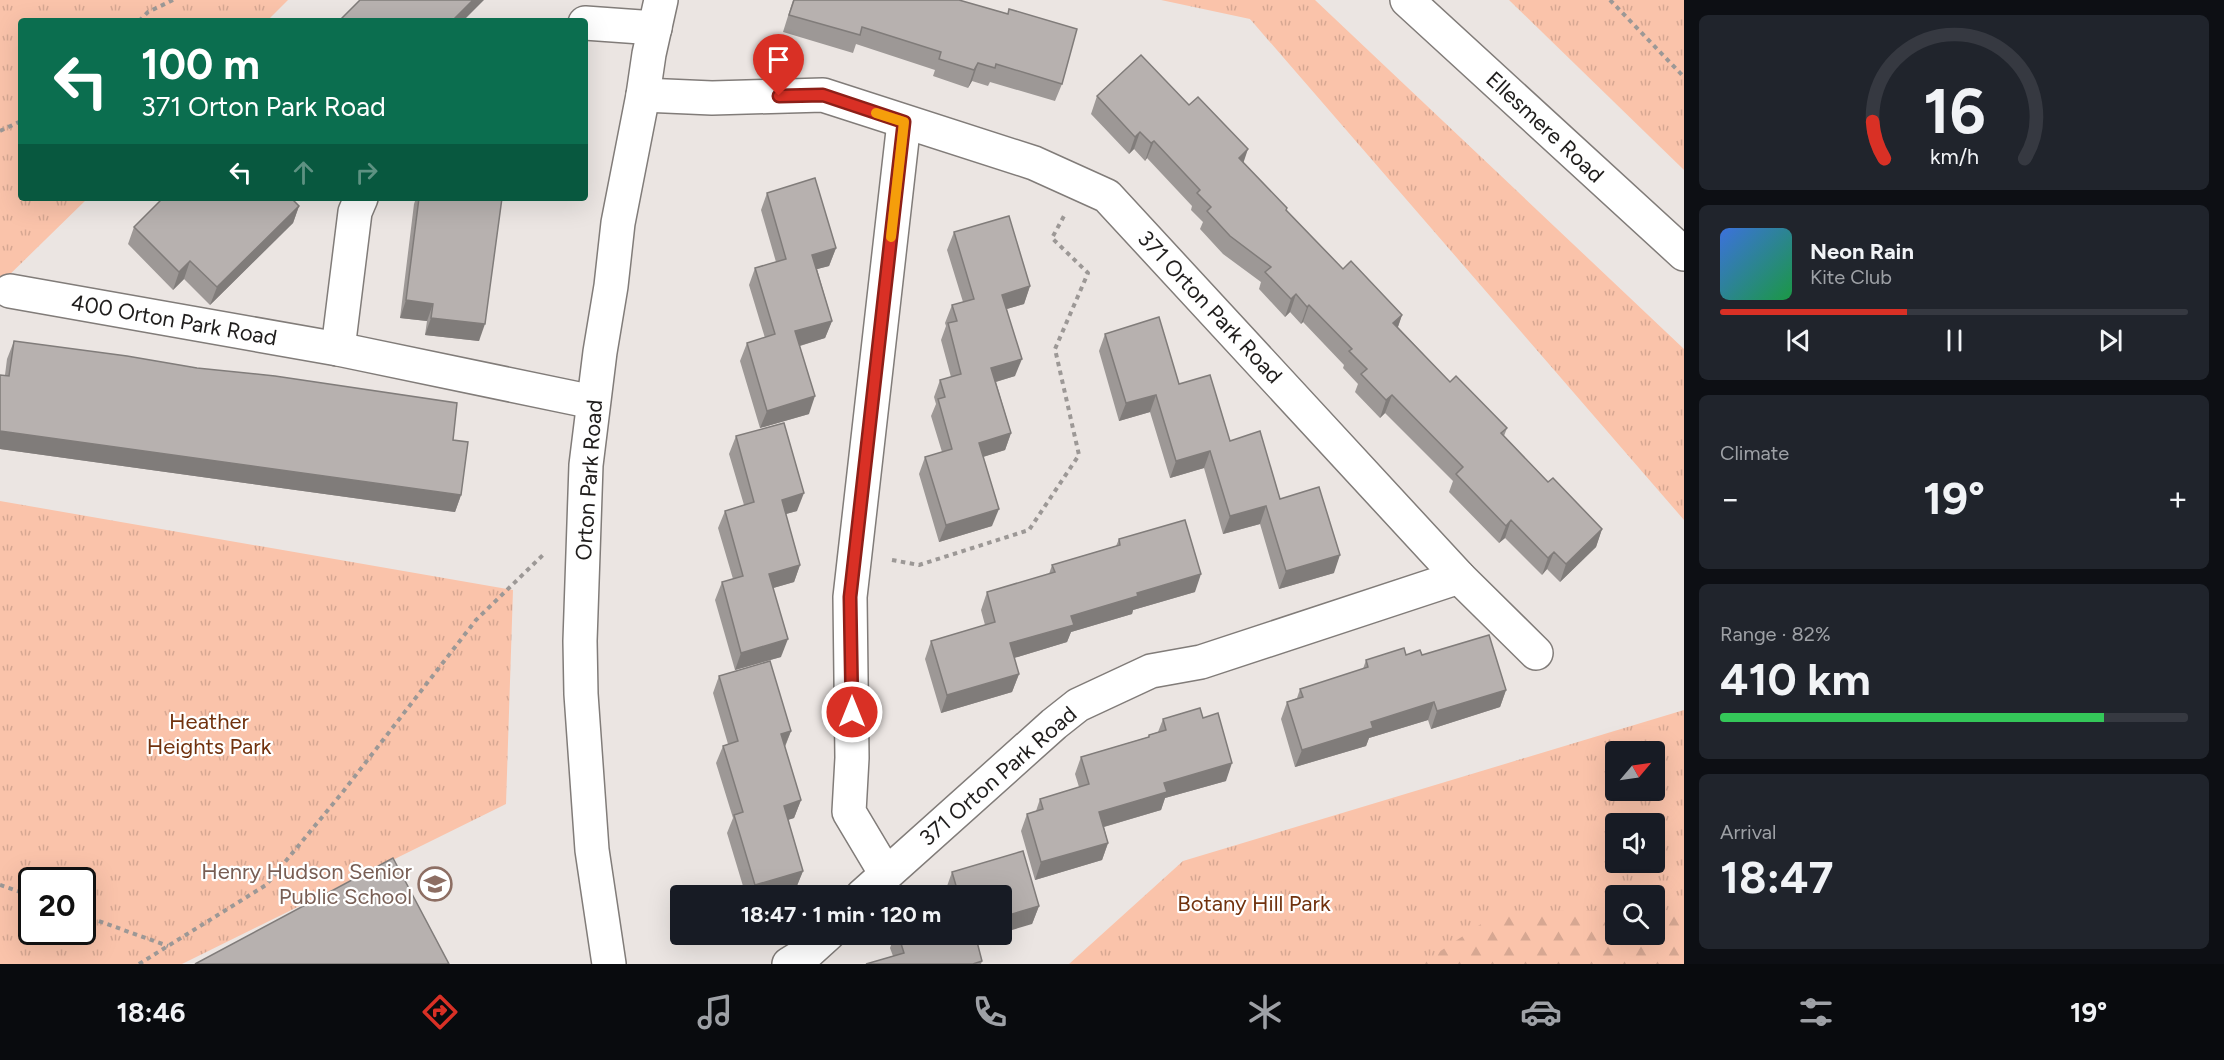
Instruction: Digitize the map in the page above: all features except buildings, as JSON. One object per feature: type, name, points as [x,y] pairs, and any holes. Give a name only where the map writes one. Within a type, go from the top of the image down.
[{"type":"street","name":"Ellesmere Road","points":[[1407,0],[1684,255]]},
{"type":"street","points":[[588,23],[658,14]]},
{"type":"street","name":"Orton Park Road","points":[[609,964],[592,850],[581,694],[580,641],[586,465],[593,402],[612,286],[618,223],[658,14]]},
{"type":"street","name":"371 Orton Park Road","points":[[643,95],[712,98],[823,95],[1034,163],[1107,196],[1459,577],[1536,653]]},
{"type":"street","name":"371 Orton Park Road","points":[[904,122],[850,597],[852,758],[849,812],[874,885],[1078,705],[1151,671],[1201,662],[1459,577]]},
{"type":"street","points":[[338,349],[356,212],[360,201]]},
{"type":"street","name":"400 Orton Park Road","points":[[10,291],[338,349],[593,402]]},
{"type":"street","points":[[789,964],[816,945]]},
{"type":"path","points":[[142,18],[148,12],[173,0]]},
{"type":"path","points":[[1610,0],[1684,76]]},
{"type":"path","points":[[0,131],[18,122]]},
{"type":"path","points":[[855,554],[919,565],[1029,530],[1079,455],[1055,349],[1088,273],[1052,238],[1081,184]]},
{"type":"path","points":[[139,964],[266,885],[342,793],[476,620],[585,515]]},
{"type":"path","points":[[0,885],[18,891]]},
{"type":"path","points":[[96,920],[169,947]]},
{"type":"green space","points":[[0,0],[288,0],[270,18],[18,18],[18,201],[85,201],[0,284]]},
{"type":"green space","points":[[1161,0],[1315,0],[1684,349],[1684,520],[1250,19]]},
{"type":"green space","points":[[1509,0],[1684,0],[1684,170]]},
{"type":"green space","name":"Heather Heights Park","points":[[0,501],[513,590],[506,804],[182,964],[0,964]]},
{"type":"green space","name":"Botany Hill Park","points":[[1684,710],[1684,964],[1069,964],[1183,861]]},
{"type":"green space","points":[[1605,910],[1605,945],[1665,945],[1665,910],[1684,912],[1684,964],[1421,964],[1499,912]]},
{"type":"slow traffic","points":[[876,113],[904,122],[891,237]]},
{"type":"place","name":"Henry Hudson Senior Public School","points":[[435,884]]},
{"type":"route","points":[[779,96],[823,95],[904,122],[850,597],[852,712]]}]
